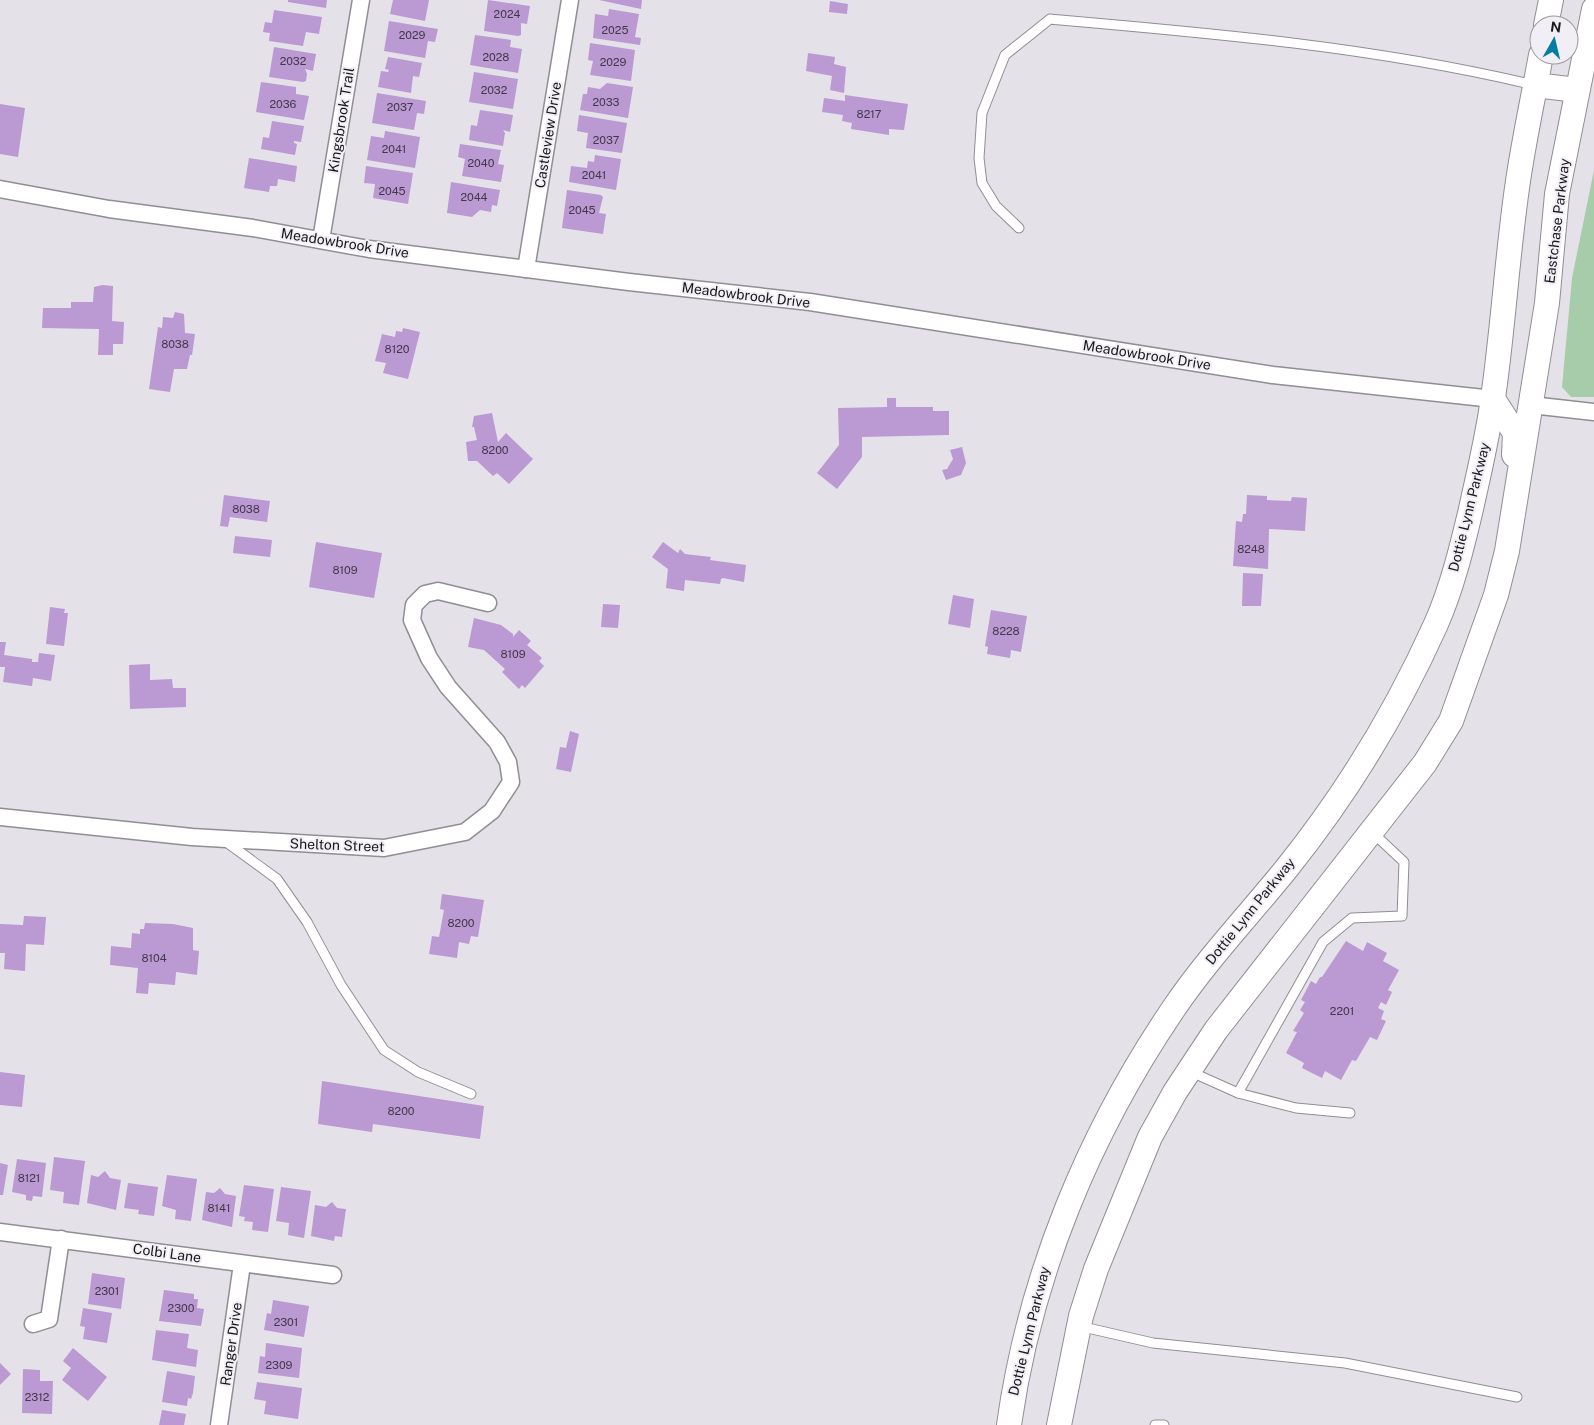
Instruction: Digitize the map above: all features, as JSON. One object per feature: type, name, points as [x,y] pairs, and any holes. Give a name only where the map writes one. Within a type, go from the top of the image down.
[{"type":"main road","points":[[1548,15],[1551,0]]},
{"type":"main road","name":"Eastchase Parkway","points":[[1531,405],[1547,303],[1557,194],[1594,10]]},
{"type":"main road","points":[[1507,551],[1502,521],[1515,449],[1515,433],[1493,399],[1517,189],[1539,65]]},
{"type":"main road","points":[[1535,85],[1578,90]]},
{"type":"main road","name":"Dottie Lynn Parkway","points":[[1009,1425],[1030,1314],[1047,1259],[1065,1209],[1132,1073],[1175,1006],[1219,948],[1287,868],[1335,804],[1378,737],[1437,622],[1463,543],[1493,399]]},
{"type":"main road","points":[[1059,1425],[1079,1326],[1096,1269],[1150,1137],[1216,1030],[1425,763],[1451,721],[1488,620],[1507,551],[1531,405]]},
{"type":"street","name":"Kingsbrook Trail","points":[[321,240],[362,0]]},
{"type":"street","name":"Castleview Drive","points":[[526,269],[570,0]]},
{"type":"street","name":"Meadowbrook Drive","points":[[0,190],[109,209],[253,228],[321,240],[526,269],[810,302],[1273,375],[1493,399]]},
{"type":"street","points":[[1531,405],[1594,412]]},
{"type":"street","name":"Shelton Street","points":[[0,817],[222,839],[384,848],[465,832],[492,812],[511,782],[508,762],[497,742],[448,687],[429,658],[412,620],[414,605],[425,594],[438,591],[488,603]]},
{"type":"street","name":"Colbi Lane","points":[[0,1232],[333,1275]]},
{"type":"street","points":[[33,1324],[49,1319],[61,1239]]},
{"type":"street","name":"Ranger Drive","points":[[219,1425],[242,1264]]},
{"type":"lane","points":[[1019,228],[996,206],[982,182],[979,158],[982,113],[1005,55],[1050,19],[1238,35],[1462,68],[1535,85]]},
{"type":"lane","points":[[1238,1093],[1323,942],[1352,918],[1402,916],[1404,862],[1371,832]]},
{"type":"lane","points":[[222,839],[277,880],[307,922],[341,985],[384,1050],[418,1072],[471,1094]]},
{"type":"lane","points":[[1189,1071],[1238,1093],[1296,1108],[1350,1114]]},
{"type":"lane","points":[[1079,1326],[1153,1343],[1345,1363],[1517,1397]]},
{"type":"lane","points":[[1155,1425],[1164,1425]]},
{"type":"green space","points":[[1594,170],[1594,397],[1571,397],[1562,387],[1572,278]]},
{"type":"building","points":[[288,0],[327,0],[326,8],[288,2]]},
{"type":"building","points":[[393,0],[429,0],[425,21],[390,14]]},
{"type":"building","points":[[488,0],[530,6],[527,24],[521,23],[521,35],[484,31]]},
{"type":"building","points":[[599,0],[642,0],[641,9]]},
{"type":"building","points":[[830,1],[848,4],[847,14],[829,12]]},
{"type":"building","points":[[609,9],[639,14],[635,37],[641,38],[640,45],[593,38],[595,14],[608,16]]},
{"type":"building","points":[[274,10],[322,17],[319,34],[306,32],[303,46],[269,41],[270,33],[263,32],[265,22],[272,23]]},
{"type":"building","points":[[389,21],[438,29],[435,42],[428,41],[425,58],[384,51]]},
{"type":"building","points":[[475,35],[511,40],[510,47],[522,49],[518,73],[470,65]]},
{"type":"building","points":[[590,43],[635,50],[631,81],[590,75],[593,61],[588,60]]},
{"type":"building","points":[[274,47],[316,54],[313,71],[305,69],[307,74],[306,81],[269,77]]},
{"type":"building","points":[[808,53],[835,57],[834,64],[846,67],[844,93],[830,90],[832,76],[806,71]]},
{"type":"building","points":[[388,57],[422,63],[419,77],[413,76],[411,93],[378,87],[381,71],[388,72],[389,70],[385,69]]},
{"type":"building","points":[[474,72],[518,79],[513,109],[469,102]]},
{"type":"building","points":[[261,82],[296,87],[296,94],[309,96],[304,120],[256,112]]},
{"type":"building","points":[[607,83],[633,87],[628,118],[580,110],[583,94],[587,94],[588,87],[600,89]]},
{"type":"building","points":[[377,93],[426,101],[424,114],[417,113],[414,130],[372,123]]},
{"type":"building","points":[[845,95],[908,104],[904,130],[889,129],[889,135],[851,129],[852,123],[842,121],[843,115],[822,112],[824,98],[845,101]]},
{"type":"building","points":[[0,104],[25,108],[18,157],[0,154]]},
{"type":"building","points":[[480,110],[513,115],[510,132],[503,130],[505,133],[503,146],[469,140],[471,125],[477,126]]},
{"type":"building","points":[[579,115],[627,123],[622,153],[586,148],[588,133],[577,131]]},
{"type":"building","points":[[272,121],[304,126],[301,142],[294,141],[297,144],[295,155],[261,149],[263,137],[269,138]]},
{"type":"building","points":[[385,131],[420,137],[415,168],[367,160],[371,136],[384,138]]},
{"type":"building","points":[[460,144],[501,150],[498,164],[504,165],[501,182],[462,176],[465,159],[458,157]]},
{"type":"building","points":[[595,155],[621,159],[616,190],[569,182],[571,166],[587,168],[588,161],[594,162]]},
{"type":"building","points":[[249,158],[297,166],[295,182],[278,179],[277,186],[270,186],[269,192],[244,188]]},
{"type":"building","points":[[366,166],[413,173],[408,204],[373,198],[375,184],[364,183]]},
{"type":"building","points":[[451,182],[500,190],[497,206],[492,205],[491,212],[480,210],[472,217],[447,213]]},
{"type":"building","points":[[567,190],[601,195],[603,197],[599,213],[606,214],[603,234],[562,228]]},
{"type":"building","points":[[102,285],[113,286],[112,321],[124,322],[123,344],[113,344],[113,355],[98,355],[99,329],[42,328],[43,308],[71,308],[71,302],[93,302],[94,287]]},
{"type":"building","points":[[175,312],[184,314],[185,333],[195,334],[192,355],[190,355],[187,369],[174,369],[170,392],[149,389],[158,327],[162,328],[163,317],[173,318]]},
{"type":"building","points":[[403,328],[420,332],[408,379],[383,373],[386,363],[375,361],[382,334],[395,337],[396,331],[402,332]]},
{"type":"building","points":[[887,398],[896,398],[896,407],[933,407],[933,411],[949,411],[949,435],[862,437],[862,457],[837,489],[817,473],[839,445],[838,408],[887,407]]},
{"type":"building","points":[[492,413],[498,442],[506,433],[533,459],[509,484],[497,473],[493,476],[477,461],[468,461],[466,442],[477,440],[474,427],[472,427],[474,416]]},
{"type":"building","points":[[962,447],[966,463],[961,475],[946,480],[942,470],[947,469],[953,459],[950,450]]},
{"type":"building","points":[[224,495],[270,501],[267,522],[230,517],[228,527],[220,526]]},
{"type":"building","points":[[1247,495],[1267,496],[1267,500],[1291,501],[1292,497],[1307,498],[1305,531],[1269,529],[1268,569],[1233,566],[1236,521],[1242,522],[1243,514],[1246,514]]},
{"type":"building","points":[[235,536],[272,540],[270,557],[233,553]]},
{"type":"building","points":[[316,542],[382,553],[374,598],[309,587]]},
{"type":"building","points":[[663,542],[678,553],[680,549],[685,554],[711,557],[710,560],[746,565],[744,582],[723,578],[720,584],[685,580],[684,591],[666,588],[668,569],[652,557]]},
{"type":"building","points":[[1243,573],[1263,574],[1261,606],[1242,606]]},
{"type":"building","points":[[953,595],[974,599],[970,628],[948,624]]},
{"type":"building","points":[[603,604],[620,605],[618,628],[601,627]]},
{"type":"building","points":[[50,607],[65,609],[64,613],[68,613],[64,646],[46,644]]},
{"type":"building","points":[[991,610],[1027,616],[1021,652],[1011,650],[1010,658],[987,654],[988,647],[985,646]]},
{"type":"building","points":[[474,618],[501,625],[513,634],[513,637],[519,630],[531,641],[527,645],[542,658],[539,661],[544,666],[525,688],[522,685],[519,689],[502,672],[505,669],[484,650],[468,647]]},
{"type":"building","points":[[0,642],[6,642],[4,655],[32,659],[32,662],[38,662],[39,653],[55,655],[51,681],[33,678],[32,686],[3,682],[5,667],[0,667]]},
{"type":"building","points":[[150,664],[150,680],[172,679],[173,688],[186,688],[186,707],[130,709],[129,665]]},
{"type":"building","points":[[570,731],[579,734],[571,772],[556,769],[560,747],[566,748]]},
{"type":"building","points":[[442,894],[484,900],[478,937],[471,936],[469,944],[459,942],[457,958],[429,954],[432,936],[439,937],[444,910],[440,909]]},
{"type":"building","points":[[24,916],[46,917],[44,945],[26,944],[25,971],[4,969],[5,953],[0,953],[0,924],[23,925]]},
{"type":"building","points":[[145,923],[173,924],[193,928],[193,950],[199,951],[197,975],[176,972],[175,985],[149,983],[148,994],[136,993],[138,968],[110,965],[111,946],[131,948],[132,933],[140,934],[140,929],[144,929]]},
{"type":"building","points":[[1346,941],[1363,951],[1367,942],[1387,953],[1383,961],[1399,970],[1388,990],[1392,992],[1386,1005],[1381,1002],[1378,1008],[1384,1011],[1381,1019],[1386,1021],[1377,1040],[1370,1037],[1356,1061],[1352,1060],[1341,1080],[1325,1071],[1322,1078],[1302,1068],[1304,1063],[1286,1053],[1297,1032],[1293,1031],[1304,1013],[1300,1010],[1305,1002],[1301,1000],[1311,981],[1316,984]]},
{"type":"building","points":[[0,1072],[25,1075],[22,1107],[0,1105]]},
{"type":"building","points":[[322,1081],[484,1106],[480,1139],[373,1124],[372,1132],[318,1124]]},
{"type":"building","points":[[54,1157],[85,1161],[79,1205],[63,1203],[64,1192],[50,1190]]},
{"type":"building","points":[[17,1159],[46,1163],[42,1197],[33,1196],[32,1201],[26,1200],[26,1195],[12,1192]]},
{"type":"building","points":[[0,1163],[8,1165],[3,1195],[0,1195]]},
{"type":"building","points":[[105,1171],[110,1178],[121,1180],[116,1210],[87,1203],[91,1175],[98,1177]]},
{"type":"building","points":[[167,1175],[197,1179],[191,1221],[175,1219],[176,1210],[162,1206]]},
{"type":"building","points":[[128,1183],[158,1187],[154,1216],[138,1214],[139,1210],[124,1208]]},
{"type":"building","points":[[244,1185],[274,1189],[268,1232],[252,1230],[253,1222],[244,1221],[245,1217],[239,1216]]},
{"type":"building","points":[[281,1187],[311,1191],[304,1238],[288,1235],[289,1223],[276,1221]]},
{"type":"building","points":[[220,1188],[225,1194],[236,1196],[232,1227],[202,1220],[206,1192],[214,1193]]},
{"type":"building","points":[[332,1202],[337,1208],[346,1209],[342,1237],[335,1236],[334,1241],[311,1236],[315,1205],[326,1207]]},
{"type":"building","points":[[92,1273],[125,1278],[121,1309],[88,1304]]},
{"type":"building","points":[[164,1290],[194,1294],[194,1299],[198,1299],[197,1308],[204,1309],[201,1326],[159,1321]]},
{"type":"building","points":[[273,1300],[309,1306],[304,1337],[264,1330],[267,1313],[271,1314]]},
{"type":"building","points":[[83,1308],[112,1313],[107,1343],[83,1339],[85,1327],[80,1326]]},
{"type":"building","points":[[156,1330],[189,1334],[187,1348],[198,1350],[196,1367],[152,1360]]},
{"type":"building","points":[[266,1343],[302,1348],[299,1378],[258,1373],[260,1356],[265,1357]]},
{"type":"building","points":[[73,1348],[107,1377],[88,1401],[62,1380],[71,1368],[63,1361]]},
{"type":"building","points":[[0,1363],[11,1374],[0,1385]]},
{"type":"building","points":[[23,1369],[40,1370],[40,1381],[53,1381],[52,1414],[22,1413]]},
{"type":"building","points":[[167,1371],[195,1376],[193,1393],[191,1399],[188,1398],[187,1406],[162,1402]]},
{"type":"building","points":[[257,1382],[302,1388],[298,1419],[264,1414],[266,1401],[254,1399]]},
{"type":"building","points":[[162,1410],[186,1414],[184,1425],[159,1425]]}]
